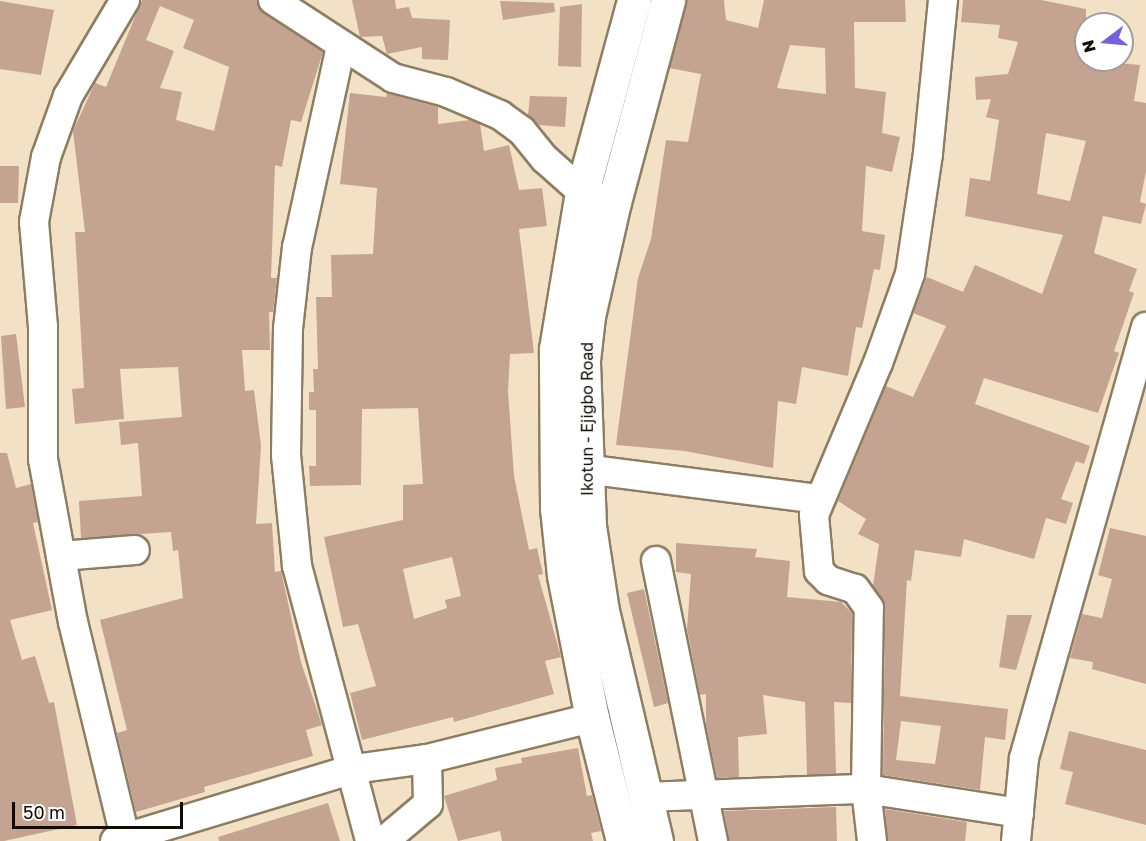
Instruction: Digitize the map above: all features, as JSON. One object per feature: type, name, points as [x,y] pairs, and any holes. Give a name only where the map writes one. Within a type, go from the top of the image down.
[{"type":"main road","name":"Ikotun - Ejigbo Road","points":[[623,841],[592,718],[564,575],[557,508],[556,349],[582,192],[634,0]]},
{"type":"main road","name":"Ikotun - Ejigbo Road","points":[[656,841],[602,611],[584,469],[585,349],[614,202],[668,0]]},
{"type":"street","points":[[124,0],[68,96],[46,158],[34,222],[43,327],[43,459],[73,622],[122,840],[354,769],[427,759],[592,718]]},
{"type":"street","points":[[273,0],[393,78],[446,92],[500,114],[522,131],[545,159],[582,192],[614,202]]},
{"type":"street","points":[[872,841],[866,789],[869,608],[855,589],[828,580],[819,571],[814,515],[878,363],[910,274],[928,153],[943,0]]},
{"type":"street","points":[[341,46],[297,247],[288,328],[286,455],[297,566],[354,769],[370,841]]},
{"type":"street","points":[[644,797],[866,789],[1017,827],[1024,758],[1146,327]]},
{"type":"street","points":[[584,469],[819,500]]},
{"type":"street","points":[[61,556],[135,550]]},
{"type":"street","points":[[656,561],[701,795],[713,841]]},
{"type":"street","points":[[384,841],[428,804],[427,759]]},
{"type":"building","points":[[142,0],[257,0],[264,14],[323,52],[301,122],[291,120],[282,167],[275,165],[271,278],[277,278],[273,312],[269,312],[270,350],[242,350],[245,391],[254,390],[261,446],[256,524],[272,523],[275,572],[281,571],[301,662],[322,725],[306,730],[313,756],[204,787],[205,792],[136,812],[117,733],[127,730],[100,620],[183,598],[178,550],[173,551],[171,532],[81,538],[79,501],[142,496],[138,443],[121,445],[119,422],[182,417],[178,367],[120,369],[124,419],[75,424],[72,389],[84,388],[75,232],[85,232],[73,131],[95,83],[106,87]],"holes":[[[160,6],[194,20],[183,48],[229,67],[214,131],[176,120],[182,92],[160,88],[174,51],[146,40]]]},
{"type":"building","points":[[352,0],[395,0],[396,9],[409,7],[412,18],[450,20],[448,60],[422,59],[422,47],[387,54],[382,36],[360,37]]},
{"type":"building","points":[[686,0],[724,0],[726,20],[758,28],[764,0],[905,0],[906,22],[854,22],[855,88],[886,92],[882,133],[900,137],[892,172],[866,166],[862,231],[885,235],[880,270],[874,269],[862,328],[856,327],[848,376],[802,367],[796,404],[778,401],[773,468],[685,451],[616,445],[638,278],[651,239],[666,140],[688,142],[701,74],[669,68]],"holes":[[[790,45],[825,48],[826,94],[777,88]]]},
{"type":"building","points":[[963,0],[1041,0],[1086,9],[1086,12],[1074,12],[1074,72],[1134,72],[1134,64],[1140,65],[1134,101],[1146,103],[1146,171],[1140,202],[1146,204],[1141,224],[1103,216],[1094,253],[1137,269],[1129,291],[1134,293],[1114,351],[1119,353],[1098,413],[984,378],[975,404],[1090,446],[1084,464],[1076,461],[1061,499],[1073,503],[1066,524],[1046,518],[1034,559],[964,539],[961,557],[915,550],[911,581],[907,580],[900,696],[1008,709],[1005,740],[985,737],[980,790],[883,775],[885,608],[873,586],[879,544],[858,534],[866,519],[838,501],[886,386],[913,397],[946,326],[913,313],[927,277],[963,292],[975,265],[1042,294],[1063,235],[965,216],[970,178],[990,181],[999,120],[986,117],[991,99],[976,100],[975,77],[1008,74],[1018,42],[998,38],[1000,25],[961,22]],"holes":[[[1046,133],[1086,141],[1070,201],[1037,194]],[[901,721],[941,726],[935,764],[896,760]]]},
{"type":"building","points":[[0,1],[54,10],[41,75],[0,69]]},
{"type":"building","points":[[500,1],[554,3],[555,12],[503,20]]},
{"type":"building","points":[[582,4],[581,67],[558,66],[560,7]]},
{"type":"building","points":[[350,93],[386,97],[387,93],[438,107],[438,124],[470,120],[480,124],[484,151],[509,145],[519,190],[542,188],[547,226],[519,229],[534,353],[510,354],[508,391],[514,476],[529,550],[537,548],[543,574],[538,575],[561,657],[545,661],[554,694],[454,722],[453,717],[362,740],[350,693],[376,686],[358,624],[343,627],[324,537],[403,520],[403,485],[423,484],[418,408],[362,409],[361,485],[310,486],[309,466],[316,466],[316,410],[309,410],[309,392],[314,392],[313,369],[318,369],[316,297],[332,297],[331,255],[373,254],[377,188],[340,184]],"holes":[[[452,557],[461,596],[445,600],[447,608],[414,619],[403,569]]]},
{"type":"building","points":[[530,96],[567,97],[565,127],[538,125],[528,115]]},
{"type":"building","points":[[0,166],[19,166],[18,203],[0,203]]},
{"type":"building","points":[[16,334],[25,407],[6,409],[1,336]]},
{"type":"building","points":[[0,453],[7,453],[16,488],[31,484],[38,522],[33,523],[52,610],[10,620],[22,660],[35,656],[49,703],[54,702],[77,825],[4,841],[0,841]]},
{"type":"building","points":[[1110,528],[1146,536],[1146,684],[1092,669],[1093,662],[1070,658],[1082,614],[1102,618],[1112,579],[1098,575]]},
{"type":"building","points":[[676,543],[757,549],[755,557],[790,561],[787,597],[841,602],[852,613],[851,703],[834,702],[836,774],[807,775],[805,702],[763,695],[767,734],[738,737],[739,777],[717,778],[706,724],[706,694],[700,695],[687,629],[691,574],[676,572]]},
{"type":"building","points":[[644,589],[668,703],[654,707],[627,593]]},
{"type":"building","points":[[1007,615],[1032,615],[1016,670],[999,667]]},
{"type":"building","points":[[1069,731],[1146,750],[1146,825],[1065,804],[1073,772],[1060,769]]},
{"type":"building","points":[[578,748],[587,796],[592,795],[601,831],[591,833],[593,841],[502,841],[500,831],[458,841],[444,796],[497,780],[495,768],[522,763],[521,758]]},
{"type":"building","points":[[328,803],[340,841],[219,841],[218,837]]},
{"type":"building","points":[[836,807],[837,841],[729,841],[724,811]]},
{"type":"building","points":[[885,809],[967,822],[965,841],[888,841]]}]
